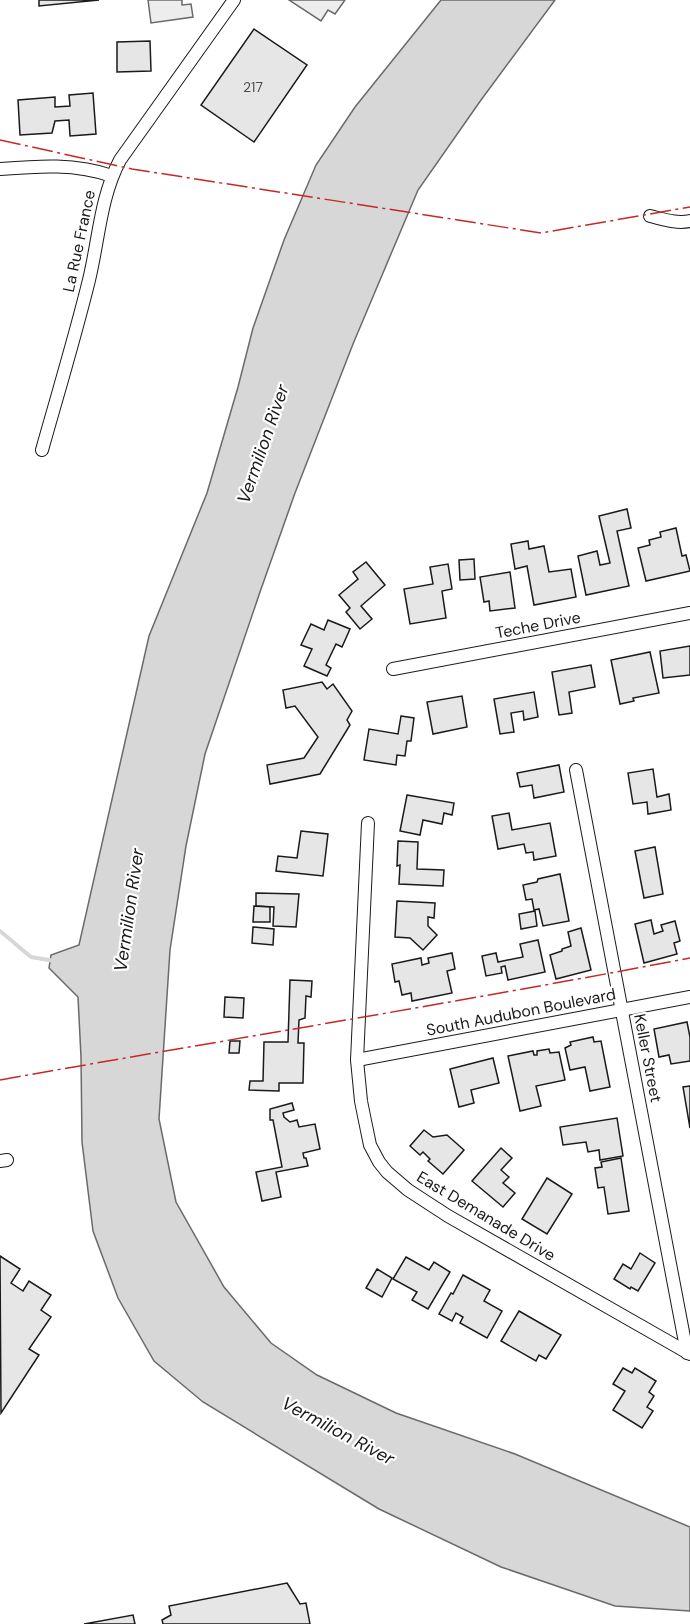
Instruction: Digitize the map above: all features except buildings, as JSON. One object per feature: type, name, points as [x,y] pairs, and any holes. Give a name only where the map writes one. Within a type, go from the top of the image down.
[{"type":"street","name":"La Rue France","points":[[42,450],[89,279],[99,222],[112,176],[120,160],[234,0]]},
{"type":"street","points":[[0,169],[42,166],[77,167],[112,176]]},
{"type":"street","points":[[650,216],[670,221],[690,221]]},
{"type":"street","name":"Teche Drive","points":[[393,669],[690,613]]},
{"type":"street","name":"Keller Street","points":[[576,770],[689,1354]]},
{"type":"street","name":"East Demanade Drive","points":[[368,824],[357,1060],[361,1101],[370,1145],[379,1162],[408,1190],[448,1216],[689,1354]]},
{"type":"street","name":"South Audubon Boulevard","points":[[357,1060],[690,997]]},
{"type":"shaded area","points":[[148,0],[182,0],[182,5],[191,4],[193,17],[151,23]]},
{"type":"shaded area","points":[[289,0],[345,0],[335,14],[328,10],[321,21]]},
{"type":"water","name":"Vermilion River","points":[[441,0],[555,0],[418,190],[353,344],[295,493],[205,754],[186,846],[170,950],[159,1119],[176,1202],[224,1287],[271,1343],[317,1375],[396,1413],[515,1454],[690,1527],[690,1611],[615,1606],[501,1567],[379,1509],[203,1402],[154,1361],[118,1298],[93,1231],[82,1142],[78,997],[49,968],[51,955],[79,945],[149,636],[207,493],[253,328],[284,240],[316,165],[355,107]]},
{"type":"waterway","points":[[0,931],[31,957],[55,961]]},
{"type":"power","points":[[0,140],[132,169],[541,233],[690,207]]},
{"type":"power","points":[[0,1080],[690,958]]}]
